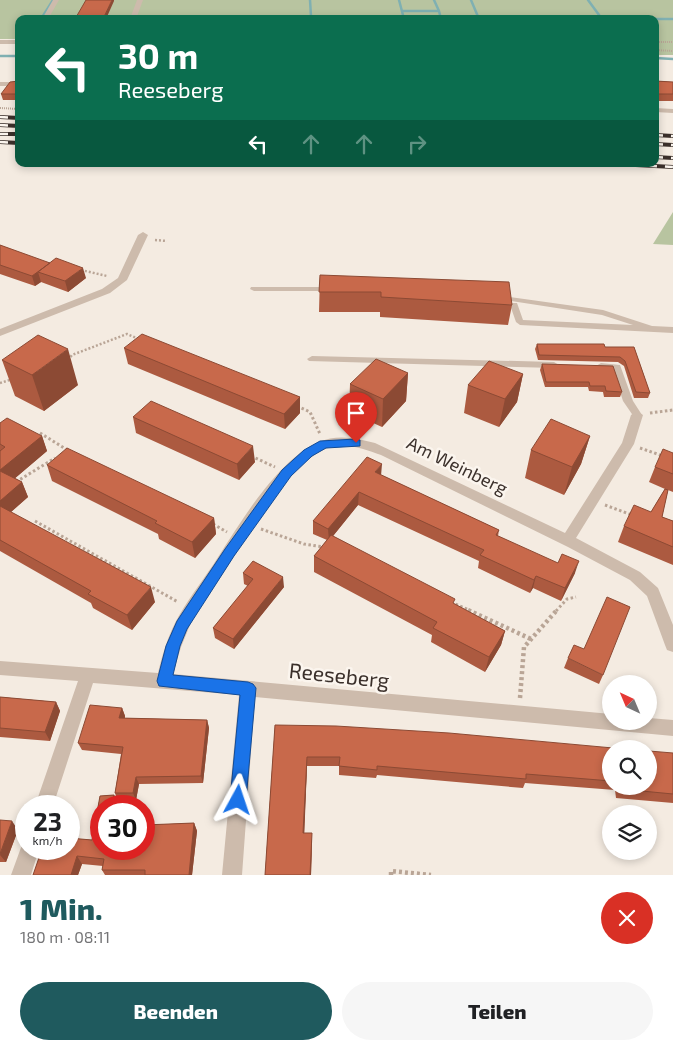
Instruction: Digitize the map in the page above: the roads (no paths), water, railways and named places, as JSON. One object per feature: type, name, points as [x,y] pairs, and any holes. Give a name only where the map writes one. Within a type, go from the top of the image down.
[{"type":"street","points":[[47,15],[56,0]]},
{"type":"street","points":[[134,15],[140,0]]},
{"type":"street","points":[[0,42],[15,42]]},
{"type":"street","points":[[0,84],[15,84]]},
{"type":"street","points":[[659,110],[673,111]]},
{"type":"street","points":[[0,334],[89,299],[122,280],[146,238]]},
{"type":"street","points":[[568,540],[628,444],[637,416]]},
{"type":"street","name":"Am Weinberg","points":[[164,681],[173,646],[191,610],[248,524],[286,473],[308,453],[324,444],[356,443],[371,446],[568,540],[644,583],[653,592],[660,606],[673,645]]},
{"type":"street","name":"Reeseberg","points":[[0,668],[248,688],[518,715],[673,728]]},
{"type":"street","points":[[48,795],[88,675]]},
{"type":"street","points":[[232,875],[248,688]]},
{"type":"street","points":[[21,875],[26,860]]},
{"type":"lane","points":[[254,289],[342,289]]},
{"type":"lane","points":[[492,296],[604,313],[648,327]]},
{"type":"lane","points":[[514,305],[520,322],[648,327],[673,330]]},
{"type":"lane","points":[[312,359],[568,366]]},
{"type":"lane","points":[[588,366],[617,367],[628,401],[637,416]]},
{"type":"waterway","points":[[44,15],[53,0]]},
{"type":"waterway","points":[[310,0],[311,15]]},
{"type":"waterway","points":[[399,0],[403,15]]},
{"type":"waterway","points":[[434,0],[439,11]]},
{"type":"waterway","points":[[471,0],[477,15]]},
{"type":"waterway","points":[[588,0],[599,15]]},
{"type":"waterway","points":[[402,11],[439,11]]},
{"type":"waterway","points":[[439,11],[440,15]]},
{"type":"waterway","points":[[659,19],[673,19]]},
{"type":"waterway","points":[[0,56],[15,56]]},
{"type":"waterway","points":[[659,58],[673,59]]},
{"type":"railway","points":[[0,117],[15,118]]},
{"type":"railway","points":[[0,125],[15,126]]},
{"type":"railway","points":[[0,134],[15,134]]},
{"type":"railway","points":[[659,135],[673,136]]},
{"type":"railway","points":[[0,142],[15,143]]},
{"type":"railway","points":[[659,144],[673,145]]},
{"type":"railway","points":[[659,157],[673,158]]},
{"type":"railway","points":[[659,166],[673,167]]}]
